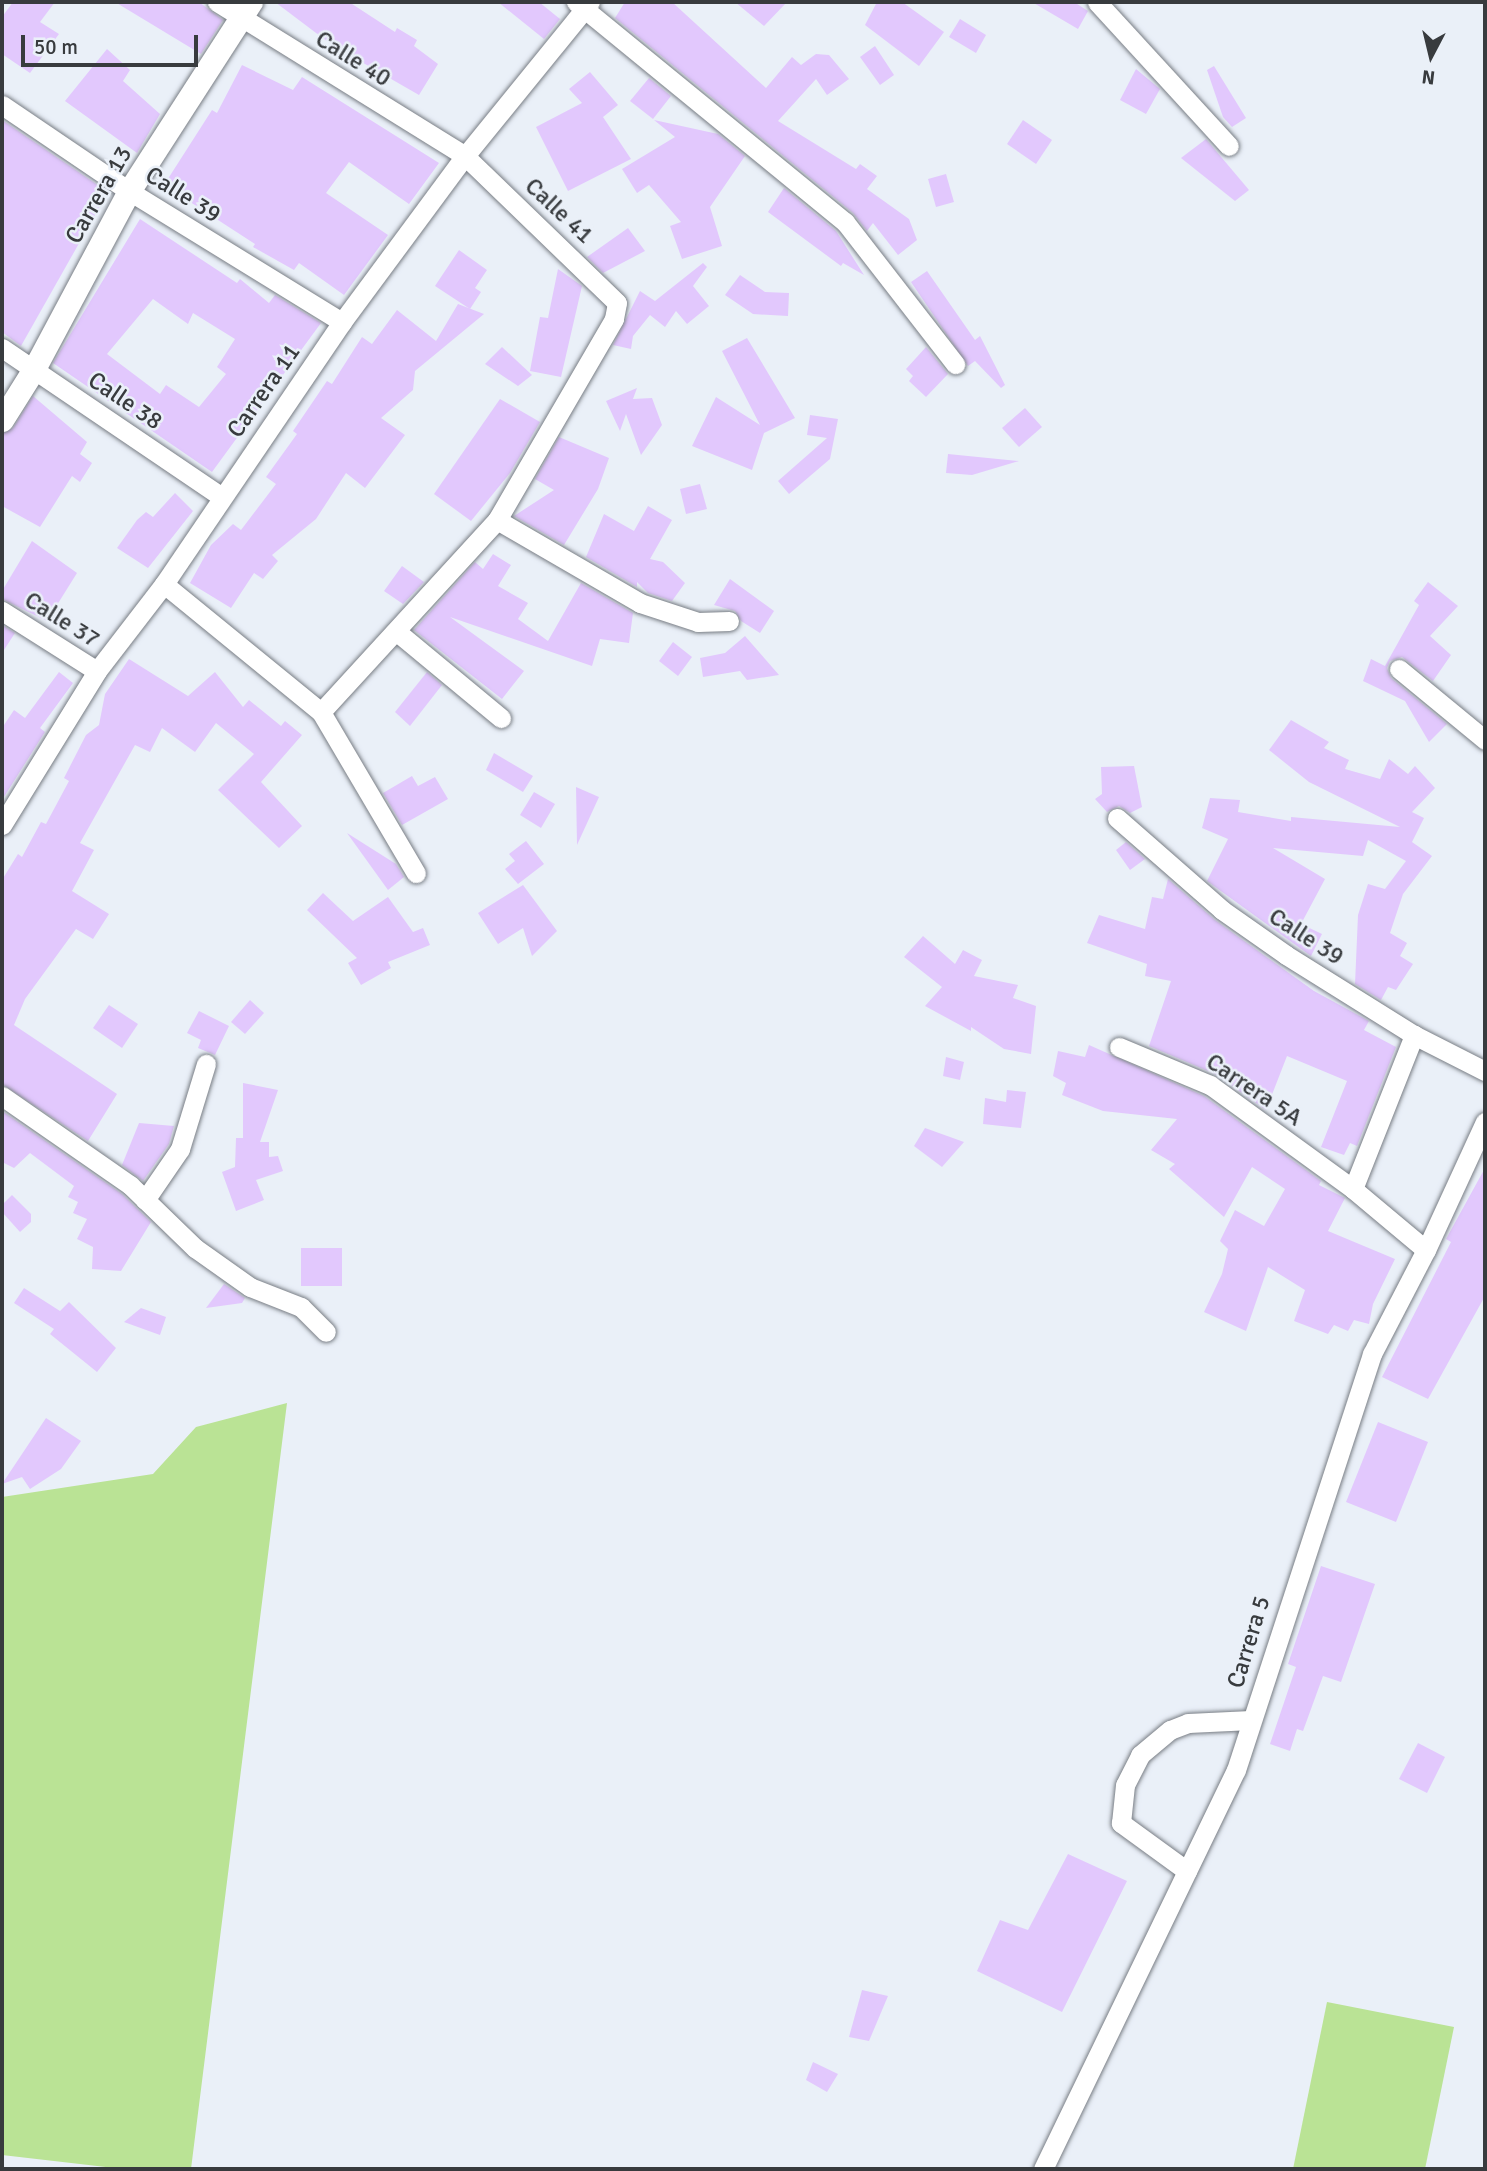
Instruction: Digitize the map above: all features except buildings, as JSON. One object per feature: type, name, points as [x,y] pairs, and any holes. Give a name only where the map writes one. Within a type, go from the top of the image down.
[{"type":"street","name":"Calle 40","points":[[217,2],[246,10],[465,156]]},
{"type":"street","points":[[1097,2],[1229,146]]},
{"type":"street","points":[[584,4],[845,222],[955,364]]},
{"type":"street","name":"Carrera 11","points":[[2,825],[97,671],[164,584],[221,496],[342,322],[465,156],[584,4]]},
{"type":"street","name":"Carrera 13","points":[[2,420],[34,369],[129,191],[246,10]]},
{"type":"street","name":"Calle 39","points":[[2,105],[129,191],[342,322]]},
{"type":"street","name":"Calle 41","points":[[465,156],[617,303],[614,319],[497,520]]},
{"type":"street","name":"Calle 38","points":[[2,348],[221,496]]},
{"type":"street","points":[[321,712],[497,520],[640,603],[698,622],[729,621]]},
{"type":"street","points":[[164,584],[321,712],[416,873]]},
{"type":"street","name":"Calle 37","points":[[2,611],[97,671]]},
{"type":"street","points":[[397,632],[501,718]]},
{"type":"street","points":[[1399,669],[1485,740]]},
{"type":"street","name":"Calle 39","points":[[1117,818],[1222,910],[1414,1035],[1485,1071]]},
{"type":"street","points":[[1353,1189],[1414,1035]]},
{"type":"street","name":"Carrera 5A","points":[[1119,1047],[1210,1085],[1353,1189],[1426,1250]]},
{"type":"street","points":[[145,1200],[180,1149],[206,1064]]},
{"type":"street","points":[[2,1096],[86,1152],[145,1200],[195,1248],[250,1287],[301,1307],[326,1332]]},
{"type":"street","name":"Carrera 5","points":[[1043,2169],[1236,1770],[1371,1354],[1426,1250],[1485,1122]]},
{"type":"street","points":[[1187,1871],[1121,1823],[1125,1785],[1140,1755],[1170,1730],[1188,1723],[1251,1720]]},
{"type":"green space","points":[[287,1403],[191,2169],[123,2169],[2,2155],[2,1497],[153,1474],[196,1427]]},
{"type":"green space","points":[[1327,2002],[1454,2027],[1425,2169],[1293,2169]]}]
